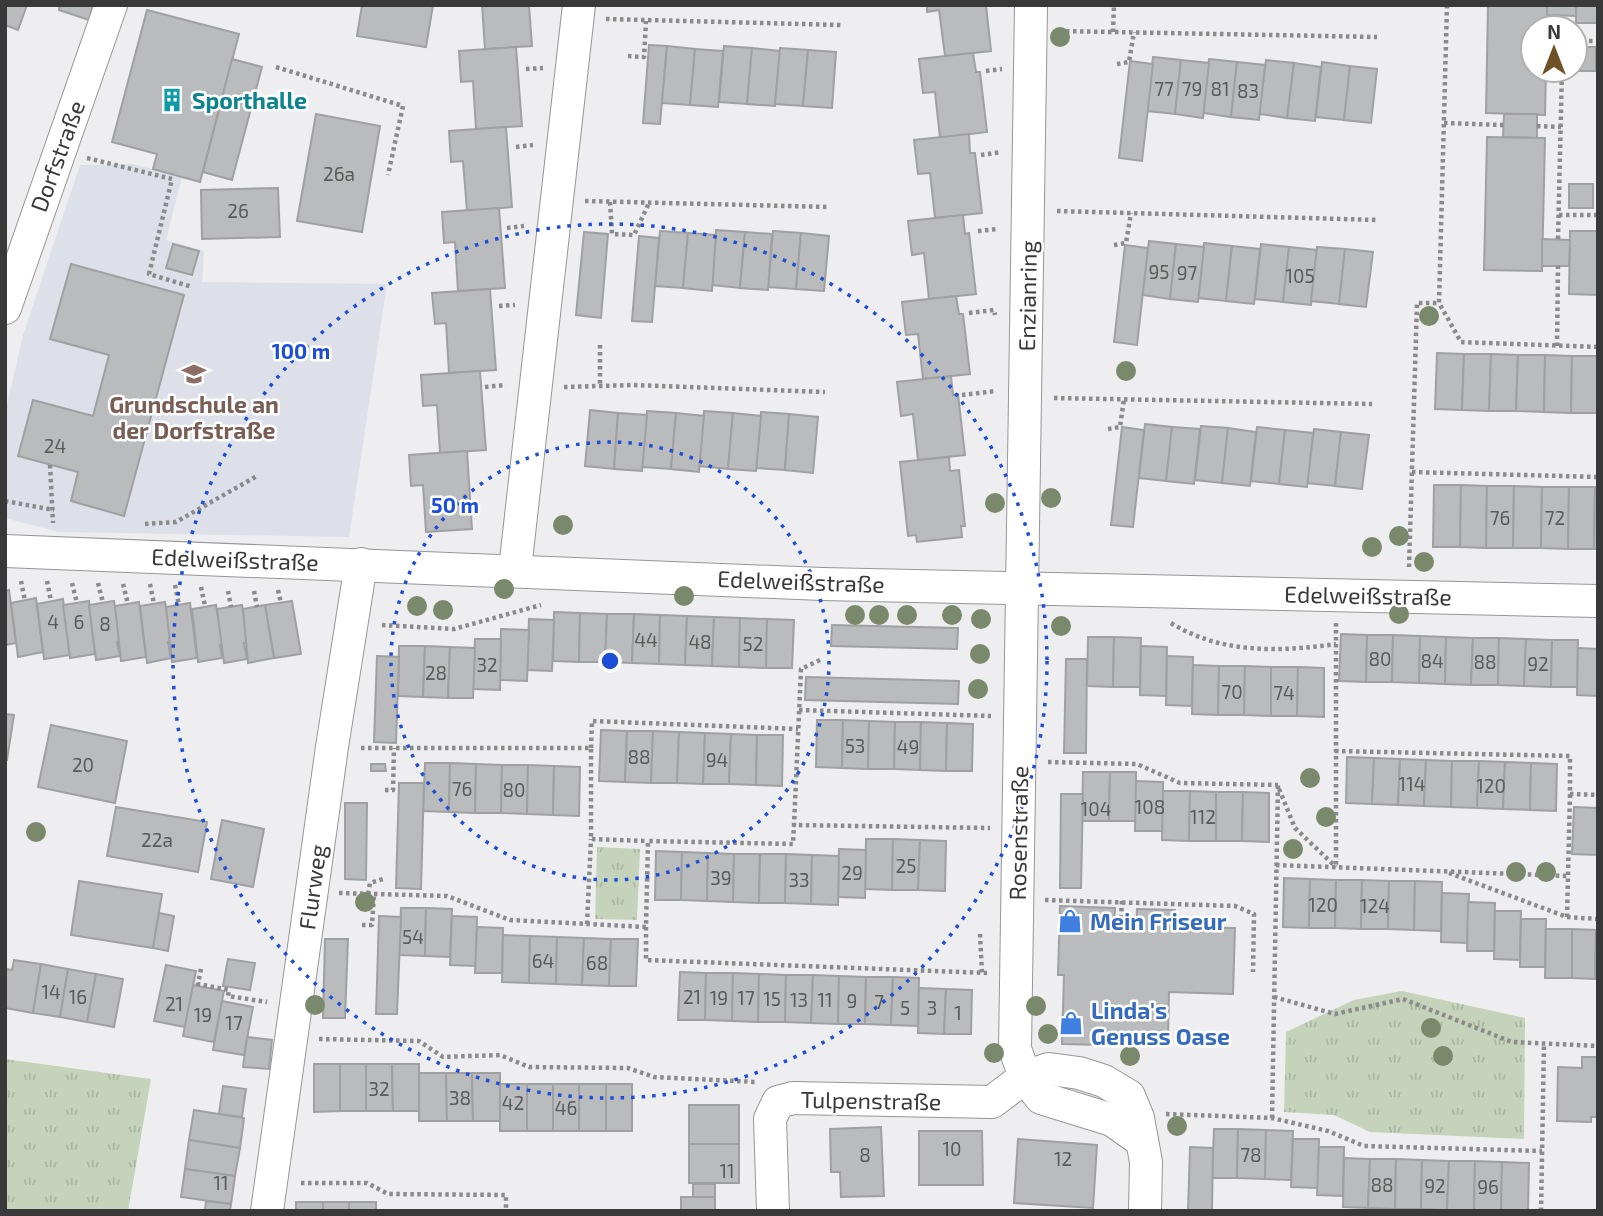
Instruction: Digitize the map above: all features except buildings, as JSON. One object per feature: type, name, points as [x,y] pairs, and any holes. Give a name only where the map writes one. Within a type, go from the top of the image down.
[{"type":"street","name":"Dorfstraße","points":[[5,307],[111,5]]},
{"type":"street","points":[[515,569],[578,12]]},
{"type":"street","name":"Enzianring","points":[[1023,587],[1031,18]]},
{"type":"street","name":"Edelweißstraße","points":[[5,551],[515,569],[822,584],[1598,600]]},
{"type":"street","name":"Flurweg","points":[[270,1197],[290,1039],[361,564]]},
{"type":"street","name":"Rosenstraße","points":[[1023,587],[1015,1049],[1025,1077],[1041,1098],[1112,1120],[1142,1141],[1146,1162],[1144,1211]]},
{"type":"street","name":"Tulpenstraße","points":[[772,1211],[770,1119],[778,1102],[793,1098],[992,1102],[1025,1077]]},
{"type":"path","points":[[1113,32],[1114,5]]},
{"type":"path","points":[[1447,5],[1439,303],[1461,342],[1598,347]]},
{"type":"path","points":[[578,12],[646,21],[841,25]]},
{"type":"path","points":[[1031,18],[1113,32],[1377,37]]},
{"type":"path","points":[[628,56],[644,57],[646,21]]},
{"type":"path","points":[[1117,64],[1129,62],[1133,32]]},
{"type":"path","points":[[276,67],[403,107],[388,175]]},
{"type":"path","points":[[1559,239],[1562,84]]},
{"type":"path","points":[[1444,123],[1503,125]]},
{"type":"path","points":[[1537,126],[1561,127]]},
{"type":"path","points":[[59,151],[172,179],[149,274],[192,287]]},
{"type":"path","points":[[556,201],[829,207]]},
{"type":"path","points":[[610,202],[612,234],[634,235],[649,203]]},
{"type":"path","points":[[1028,211],[1378,220]]},
{"type":"path","points":[[1114,245],[1126,243],[1131,213]]},
{"type":"path","points":[[1559,215],[1598,215]]},
{"type":"path","points":[[1556,346],[1558,266]]},
{"type":"path","points":[[1408,596],[1417,303],[1439,303]]},
{"type":"path","points":[[600,345],[600,386]]},
{"type":"path","points":[[535,388],[600,386],[825,393]]},
{"type":"path","points":[[1025,398],[1372,404]]},
{"type":"path","points":[[1108,429],[1120,426],[1124,399]]},
{"type":"path","points":[[50,465],[54,510],[52,529]]},
{"type":"path","points":[[1412,472],[1598,477]]},
{"type":"path","points":[[138,524],[176,522],[257,476]]},
{"type":"path","points":[[5,501],[54,510]]},
{"type":"path","points":[[1336,594],[1336,867]]},
{"type":"path","points":[[351,623],[454,629],[542,604]]},
{"type":"path","points":[[1167,620],[1195,638],[1249,649],[1294,650],[1336,644]]},
{"type":"path","points":[[591,839],[793,844],[801,669],[820,660]]},
{"type":"path","points":[[799,710],[1020,716]]},
{"type":"path","points":[[587,924],[593,721],[798,730]]},
{"type":"path","points":[[361,747],[591,748]]},
{"type":"path","points":[[385,790],[393,790],[394,748]]},
{"type":"path","points":[[1335,751],[1570,756],[1567,917]]},
{"type":"path","points":[[1020,762],[1137,764],[1180,782],[1278,785]]},
{"type":"path","points":[[1278,785],[1295,828],[1336,867]]},
{"type":"path","points":[[1272,1118],[1278,785]]},
{"type":"path","points":[[1570,794],[1598,795]]},
{"type":"path","points":[[794,825],[1018,829]]},
{"type":"path","points":[[648,841],[646,960],[1016,974]]},
{"type":"path","points":[[1276,865],[1568,876]]},
{"type":"path","points":[[1446,872],[1567,917],[1598,919]]},
{"type":"path","points":[[362,925],[372,925],[370,883],[383,879]]},
{"type":"path","points":[[343,893],[447,896],[510,920],[646,927]]},
{"type":"path","points":[[1062,900],[1235,906],[1254,914],[1252,972]]},
{"type":"path","points":[[1122,901],[1121,918],[1136,919]]},
{"type":"path","points":[[980,934],[982,973]]},
{"type":"path","points":[[201,969],[198,984],[229,990],[228,996],[295,1007]]},
{"type":"path","points":[[1274,996],[1335,1014],[1403,999],[1512,1042],[1598,1046]]},
{"type":"path","points":[[290,1039],[419,1041],[443,1057],[500,1055],[528,1067],[628,1068],[654,1077],[769,1083],[778,1102]]},
{"type":"path","points":[[1541,1211],[1544,1044]]},
{"type":"path","points":[[1168,1114],[1272,1118],[1328,1131],[1364,1146],[1542,1151]]},
{"type":"path","points":[[270,1197],[368,1183],[388,1194],[506,1195],[506,1211]]},
{"type":"shaded area","name":"Grundschule an der Dorfstraße","points":[[133,164],[182,177],[166,240],[204,251],[202,282],[387,284],[349,537],[59,532],[5,518],[5,413],[23,335],[80,165]]},
{"type":"green space","points":[[597,847],[640,849],[637,920],[595,919]]},
{"type":"green space","points":[[1402,991],[1525,1018],[1524,1139],[1370,1132],[1334,1115],[1284,1112],[1286,1032],[1354,1000]]},
{"type":"green space","points":[[5,1059],[151,1079],[128,1211],[5,1211]]},
{"type":"place","name":"Sporthalle","points":[[172,100]]},
{"type":"place","name":"Grundschule an der Dorfstraße","points":[[194,374]]},
{"type":"place","name":"Mein Friseur","points":[[1070,921]]},
{"type":"place","name":"Linda's Genuss Oase","points":[[1071,1023]]}]
